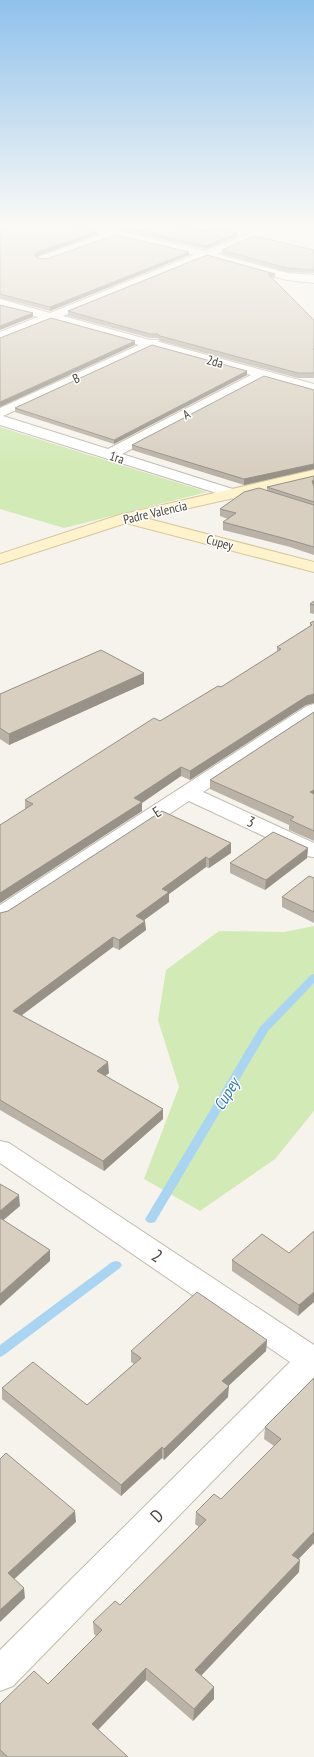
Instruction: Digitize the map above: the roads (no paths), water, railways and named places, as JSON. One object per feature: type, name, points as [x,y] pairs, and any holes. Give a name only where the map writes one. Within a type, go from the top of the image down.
[{"type":"street","name":"2da","points":[[16,307],[153,343],[314,388]]},
{"type":"street","points":[[0,337],[73,307]]},
{"type":"street","name":"B","points":[[0,413],[153,343]]},
{"type":"street","name":"A","points":[[109,454],[264,374]]},
{"type":"street","name":"1ra","points":[[0,420],[234,494]]},
{"type":"street","name":"Padre Valencia","points":[[0,559],[125,518],[314,475]]},
{"type":"street","points":[[182,532],[173,523],[173,518],[193,503]]},
{"type":"street","name":"Cupey","points":[[125,518],[314,567]]},
{"type":"street","name":"E","points":[[0,915],[314,710]]},
{"type":"street","name":"3","points":[[187,792],[314,851]]},
{"type":"street","name":"2","points":[[0,1150],[313,1360]]},
{"type":"street","name":"D","points":[[0,1674],[313,1360]]},
{"type":"waterway","name":"Cupey","points":[[151,1219],[264,1029],[314,977]]},
{"type":"waterway","name":"Cupey","points":[[0,1352],[116,1265]]}]
